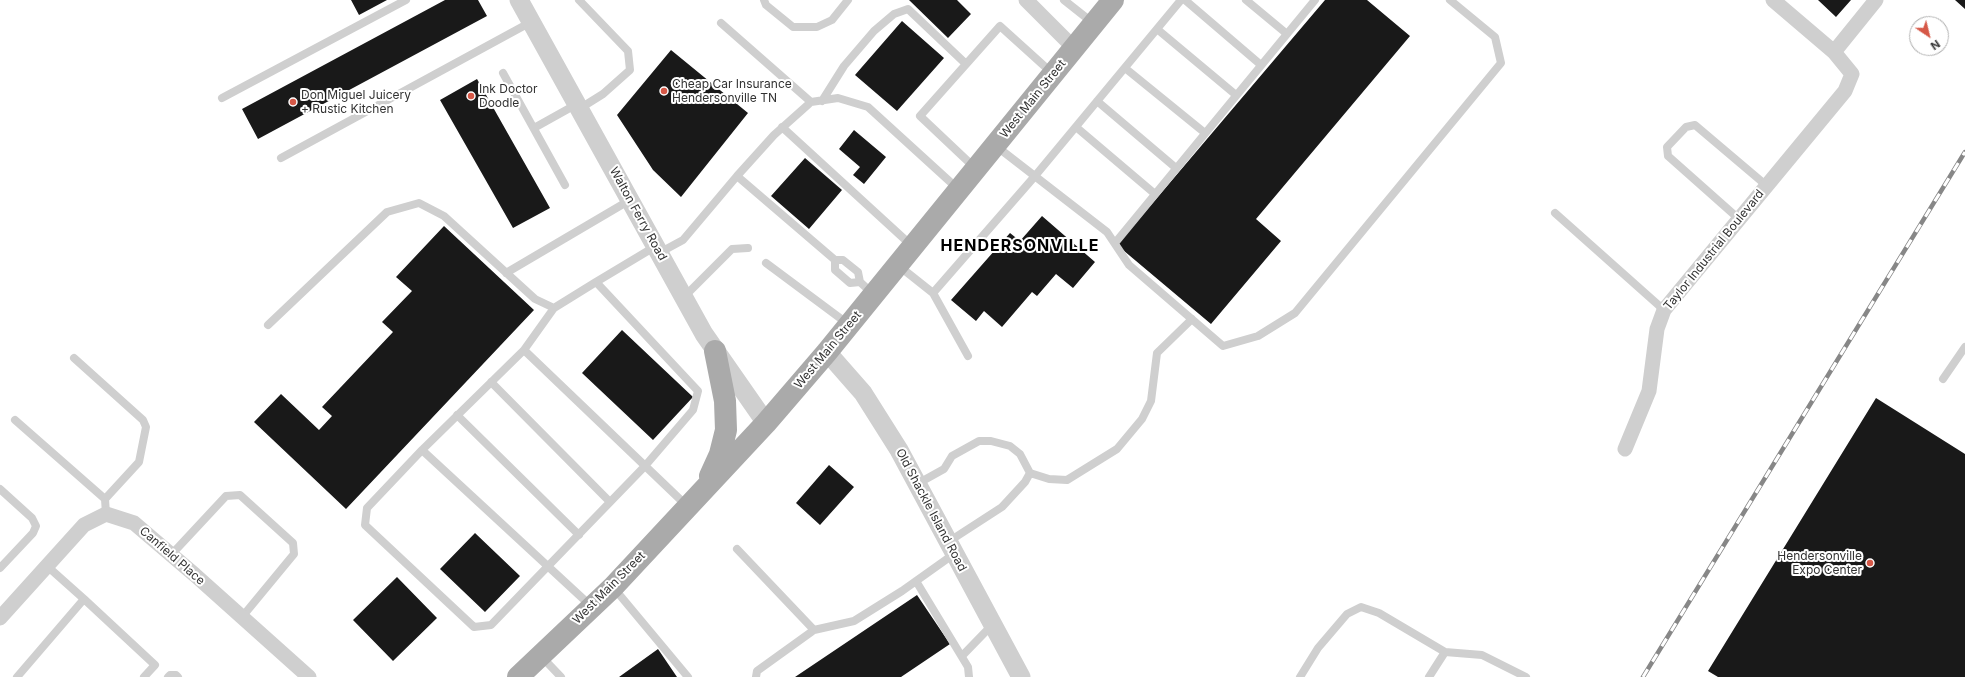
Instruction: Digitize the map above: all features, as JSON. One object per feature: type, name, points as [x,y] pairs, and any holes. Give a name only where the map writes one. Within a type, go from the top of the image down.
[{"type":"main road","name":"West Main Street","points":[[518,677],[613,587],[766,423],[849,325],[867,288],[897,265],[1113,0]]},
{"type":"main road","points":[[705,489],[720,454],[726,430],[725,401],[716,351]]},
{"type":"street","points":[[1026,0],[1074,48]]},
{"type":"street","points":[[1773,0],[1834,52],[1876,0]]},
{"type":"street","name":"Walton Ferry Road","points":[[523,2],[531,22],[684,297],[716,351],[766,423]]},
{"type":"street","name":"Taylor Industrial Boulevard","points":[[1625,449],[1648,391],[1657,329],[1664,310],[1845,91],[1852,74],[1834,52]]},
{"type":"street","name":"Old Shackle Island Road","points":[[827,352],[863,393],[899,450],[1021,677]]},
{"type":"street","points":[[0,618],[84,525],[105,507]]},
{"type":"street","name":"Canfield Place","points":[[105,507],[134,523],[309,677]]},
{"type":"lane","points":[[222,98],[406,0]]},
{"type":"lane","points":[[534,128],[603,94],[630,70],[628,51],[579,0]]},
{"type":"lane","points":[[764,0],[766,5],[793,27],[817,26],[832,20],[848,0]]},
{"type":"lane","points":[[1064,0],[1094,24]]},
{"type":"lane","points":[[933,293],[1035,176],[1181,0]]},
{"type":"lane","points":[[1185,0],[1261,65]]},
{"type":"lane","points":[[1246,0],[1287,34]]},
{"type":"lane","points":[[995,145],[1107,232],[1129,265],[1223,346],[1258,336],[1295,313],[1501,63],[1495,37],[1450,0]]},
{"type":"lane","points":[[1115,243],[1287,34],[1312,1]]},
{"type":"lane","points":[[822,101],[844,66],[874,31],[894,14],[908,9],[966,64]]},
{"type":"lane","points":[[280,158],[531,22]]},
{"type":"lane","points":[[721,23],[811,102]]},
{"type":"lane","points":[[976,168],[920,116],[1000,26],[1053,74]]},
{"type":"lane","points":[[1157,30],[1236,95]]},
{"type":"lane","points":[[1125,68],[1205,133]]},
{"type":"lane","points":[[504,74],[565,185]]},
{"type":"lane","points":[[596,282],[698,391],[693,410],[645,466],[491,625],[474,627],[365,525],[367,508],[422,450],[524,350],[554,308],[596,282],[657,250],[683,240],[737,176],[782,127],[811,102],[838,98],[868,107],[959,190]]},
{"type":"lane","points":[[1097,101],[1176,168]]},
{"type":"lane","points":[[1739,219],[1668,156],[1667,147],[1686,126],[1695,125],[1766,186]]},
{"type":"lane","points":[[782,127],[913,246]]},
{"type":"lane","points":[[1076,127],[1155,194]]},
{"type":"lane","points":[[737,176],[834,260],[843,260],[858,272],[867,288]]},
{"type":"lane","points":[[506,273],[630,200]]},
{"type":"lane","points":[[268,325],[387,212],[419,203],[444,216],[535,299],[554,308]]},
{"type":"lane","points":[[1555,213],[1664,310]]},
{"type":"lane","points":[[684,297],[732,249],[748,248]]},
{"type":"lane","points":[[834,260],[835,270],[850,283],[867,288]]},
{"type":"lane","points":[[766,262],[849,325]]},
{"type":"lane","points":[[897,265],[933,293],[968,356]]},
{"type":"lane","points":[[917,484],[944,469],[952,456],[979,441],[991,441],[1010,446],[1020,454],[1030,473],[1049,478],[1068,480],[1117,449],[1142,419],[1151,401],[1157,354],[1192,319]]},
{"type":"lane","points":[[1943,379],[1965,347]]},
{"type":"lane","points":[[524,350],[688,507]]},
{"type":"lane","points":[[15,420],[105,507],[139,462],[146,427],[143,420],[74,358]]},
{"type":"lane","points":[[491,382],[610,502]]},
{"type":"lane","points":[[457,415],[579,535]]},
{"type":"lane","points":[[422,450],[592,607]]},
{"type":"lane","points":[[756,677],[757,672],[814,630],[854,621],[916,581],[951,548],[1002,507],[1025,482],[1030,473]]},
{"type":"lane","points":[[0,489],[32,518],[36,526],[33,533],[0,568]]},
{"type":"lane","points":[[171,555],[226,496],[240,495],[293,543],[294,554],[242,617]]},
{"type":"lane","points":[[737,549],[814,630]]},
{"type":"lane","points":[[47,566],[155,665],[144,677]]},
{"type":"lane","points":[[916,581],[962,656],[968,667],[969,677]]},
{"type":"lane","points":[[613,587],[688,677]]},
{"type":"lane","points":[[17,677],[84,599]]},
{"type":"lane","points":[[1300,677],[1318,648],[1347,614],[1362,607],[1379,613],[1445,652],[1482,655],[1526,677]]},
{"type":"lane","points":[[962,656],[992,624]]},
{"type":"lane","points":[[1429,677],[1445,652]]},
{"type":"lane","points":[[541,656],[561,677]]},
{"type":"lane","points":[[168,677],[170,675],[176,675],[178,677]]},
{"type":"building","points":[[351,0],[387,0],[359,15]]},
{"type":"building","points":[[445,0],[478,0],[487,16],[258,139],[242,109]]},
{"type":"building","points":[[909,0],[957,0],[971,14],[948,38]]},
{"type":"building","points":[[1325,0],[1367,0],[1410,36],[1256,219],[1281,241],[1211,324],[1117,245]]},
{"type":"building","points":[[1818,0],[1851,0],[1836,17]]},
{"type":"building","points":[[1955,0],[1965,0],[1965,9]]},
{"type":"building","points":[[902,21],[944,58],[897,111],[855,75]]},
{"type":"building","points":[[671,50],[748,113],[681,197],[653,170],[617,115]]},
{"type":"building","points":[[477,79],[550,208],[513,228],[440,100]]},
{"type":"building","points":[[854,130],[886,157],[864,184],[853,175],[860,167],[839,149]]},
{"type":"building","points":[[805,158],[842,190],[809,229],[771,196]]},
{"type":"building","points":[[1042,216],[1095,262],[1073,288],[1056,274],[1037,296],[1032,292],[1002,327],[984,311],[976,321],[951,300],[1010,233],[1020,241]]},
{"type":"building","points":[[444,226],[534,310],[346,509],[254,422],[281,394],[319,430],[332,416],[322,407],[393,332],[382,322],[412,291],[396,277]]},
{"type":"building","points":[[622,330],[693,397],[653,440],[582,373]]},
{"type":"building","name":"Hendersonville Expo Center","points":[[1876,398],[1965,454],[1965,677],[1718,677],[1708,671]]},
{"type":"building","points":[[829,465],[854,487],[820,525],[796,503]]},
{"type":"building","points":[[475,533],[520,576],[485,612],[440,569]]},
{"type":"building","points":[[397,577],[437,618],[393,661],[353,620]]},
{"type":"building","points":[[917,595],[950,644],[901,677],[795,677]]},
{"type":"building","points":[[658,649],[677,677],[619,677]]},
{"type":"railway","points":[[1643,677],[1965,152]]},
{"type":"place","name":"Cheap Car Insurance Hendersonville TN","points":[[664,91]]},
{"type":"place","name":"Ink Doctor Doodle","points":[[471,96]]},
{"type":"place","name":"Don Miguel Juicery + Rustic Kitchen","points":[[293,102]]},
{"type":"place","name":"Hendersonville Expo Center","points":[[1870,563]]},
{"type":"district","name":"HENDERSONVILLE","points":[[1020,246]]}]
